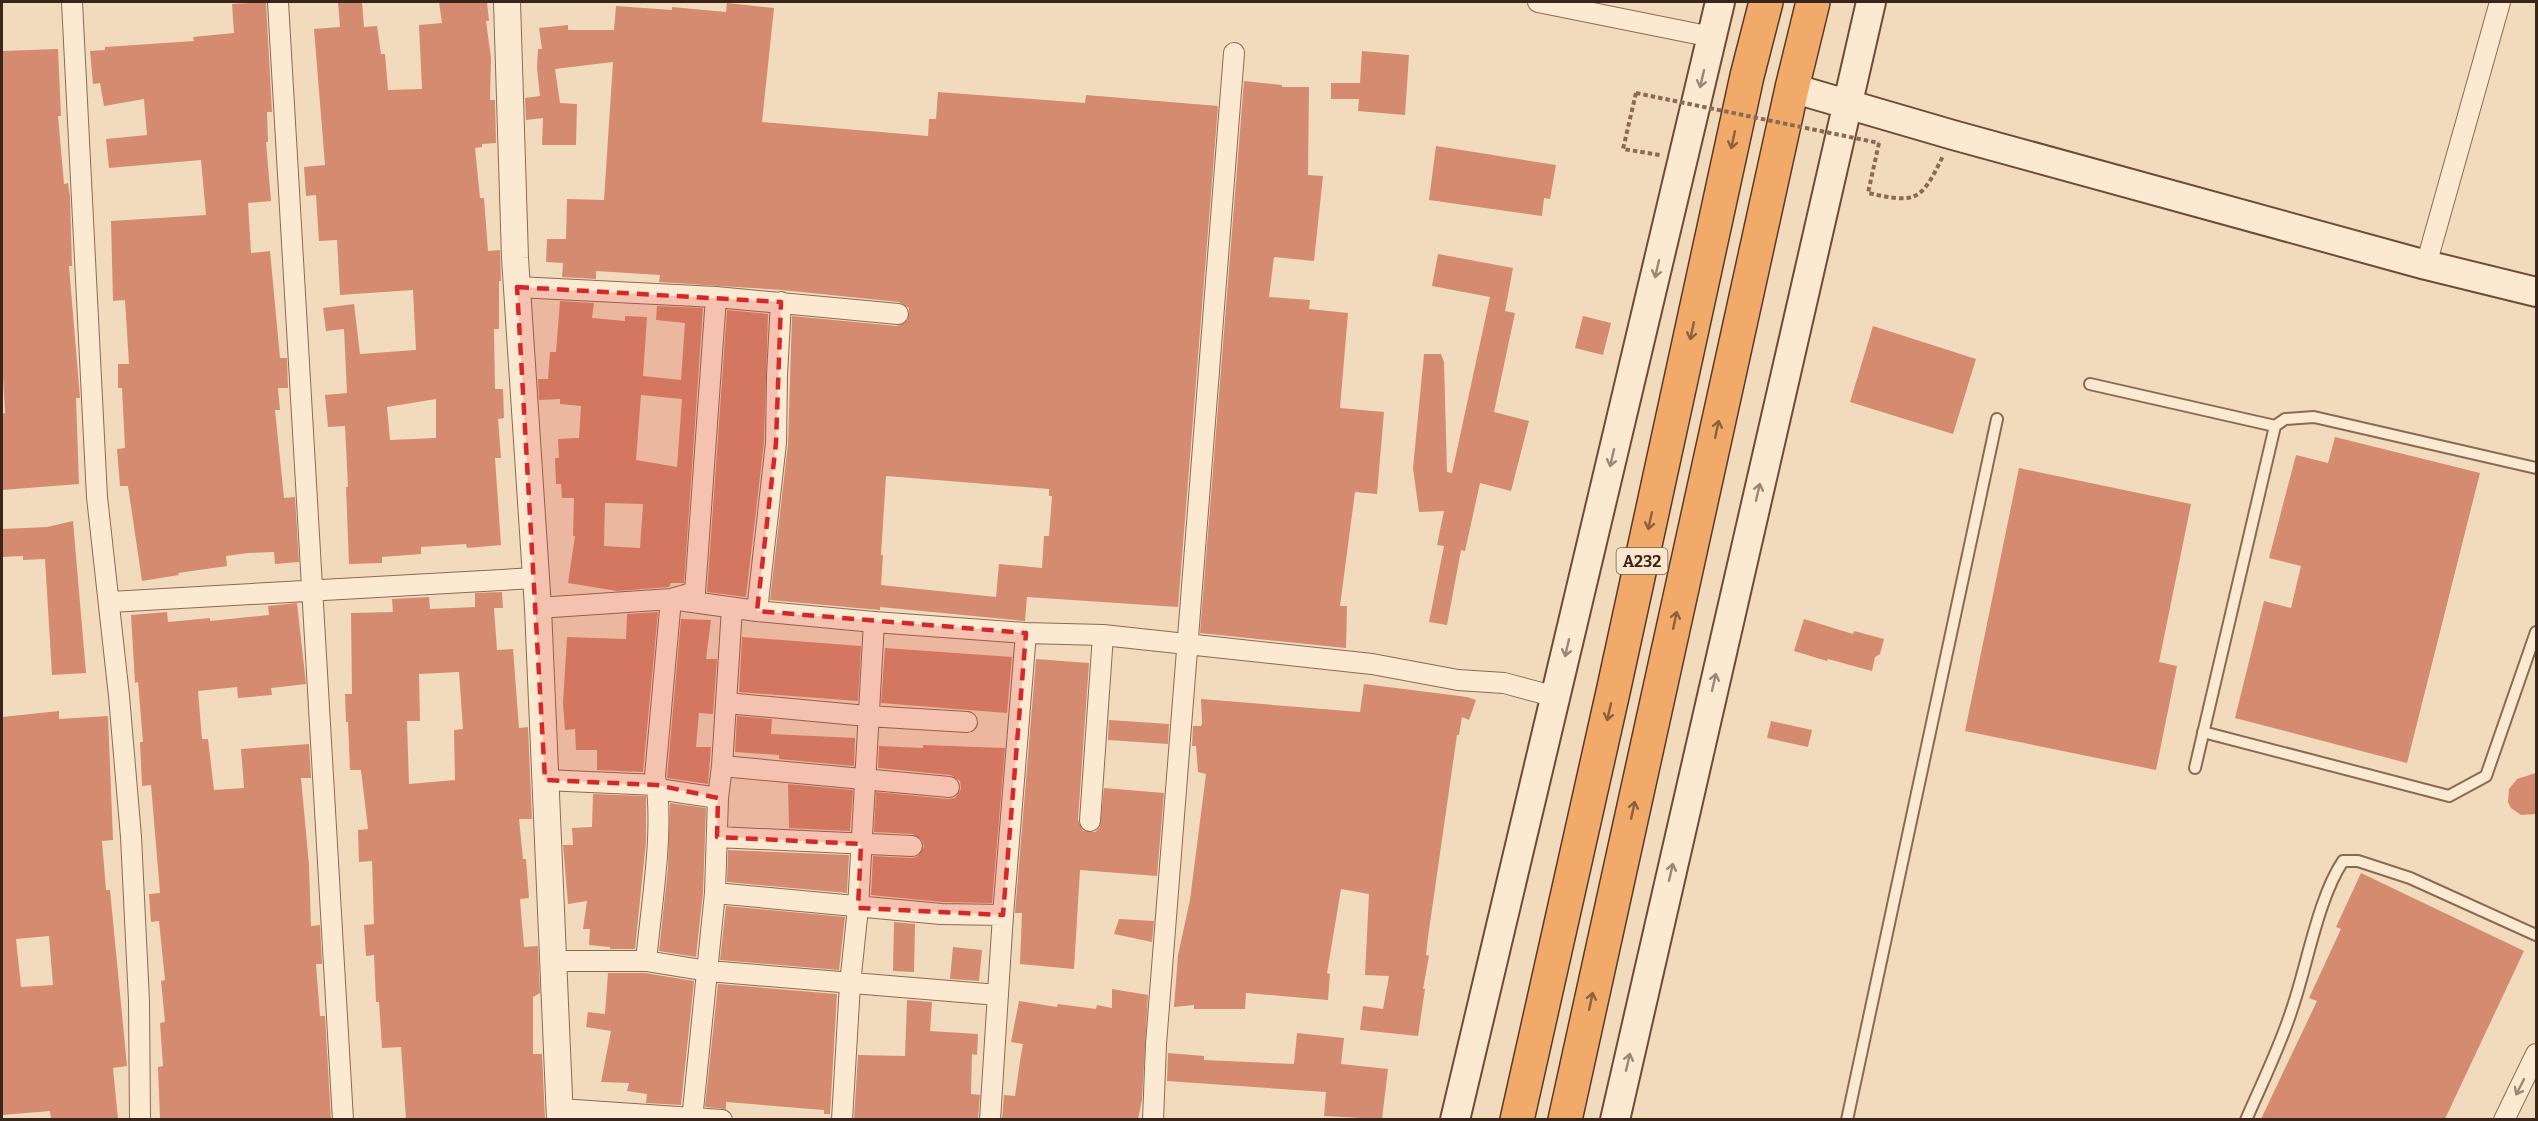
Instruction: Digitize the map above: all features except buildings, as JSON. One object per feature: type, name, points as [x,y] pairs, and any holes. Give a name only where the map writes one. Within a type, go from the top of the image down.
[{"type":"highway","name":"A232","points":[[1517,1119],[1616,681],[1747,76],[1766,2]]},
{"type":"highway","name":"A232","points":[[1565,1119],[1792,88],[1813,2]]},
{"type":"main road","points":[[1455,1119],[1720,2]]},
{"type":"main road","points":[[1615,1119],[1846,103],[1871,2]]},
{"type":"main road","points":[[1792,88],[1953,135],[2426,265],[2536,292]]},
{"type":"street","points":[[72,2],[97,485],[131,837],[139,1001],[141,1119]]},
{"type":"street","points":[[278,2],[344,1119]]},
{"type":"street","points":[[507,2],[517,287],[538,608],[560,1114],[722,1119]]},
{"type":"street","points":[[1538,2],[1712,37]]},
{"type":"street","points":[[2426,265],[2500,2]]},
{"type":"street","points":[[1153,1119],[1156,1044],[1234,53]]},
{"type":"street","points":[[517,287],[716,297],[897,314]]},
{"type":"street","points":[[538,608],[670,599],[695,592],[716,297]]},
{"type":"street","points":[[757,611],[776,443],[777,375],[782,302]]},
{"type":"street","points":[[110,602],[535,578]]},
{"type":"street","points":[[670,599],[757,611],[874,622],[1026,633],[1103,635],[1372,664],[1458,680],[1503,683],[1556,697]]},
{"type":"street","points":[[646,961],[656,842],[657,787],[655,776],[670,599]]},
{"type":"street","points":[[692,1118],[715,893],[718,798],[732,608]]},
{"type":"street","points":[[842,1119],[850,984],[858,908],[874,622]]},
{"type":"street","points":[[990,1119],[1003,915],[1026,633]]},
{"type":"street","points":[[1090,821],[1103,635]]},
{"type":"street","points":[[726,703],[867,716],[967,722]]},
{"type":"street","points":[[722,766],[949,787]]},
{"type":"street","points":[[545,780],[657,787],[718,798]]},
{"type":"street","points":[[717,837],[912,846]]},
{"type":"street","points":[[715,893],[858,908],[941,914],[1003,915]]},
{"type":"street","points":[[554,961],[646,961],[708,971],[998,995]]},
{"type":"street","points":[[2504,1119],[2536,1054]]},
{"type":"lane","points":[[2090,384],[2275,426]]},
{"type":"lane","points":[[2195,768],[2275,426],[2285,419],[2314,417],[2536,468]]},
{"type":"lane","points":[[1847,1119],[1997,419]]},
{"type":"lane","points":[[2203,732],[2449,796],[2486,776],[2536,632]]},
{"type":"lane","points":[[2246,1119],[2292,1010],[2323,908],[2336,872],[2343,861],[2358,861],[2409,878],[2536,935]]},
{"type":"path","points":[[1666,156],[1623,149],[1636,93],[1879,143],[1868,193],[1901,201],[1919,195],[1933,178],[1953,135]]},
{"type":"highlighted area","points":[[517,287],[781,302],[776,443],[757,611],[1026,633],[1003,915],[858,908],[861,844],[717,837],[718,798],[657,785],[545,780]]}]
